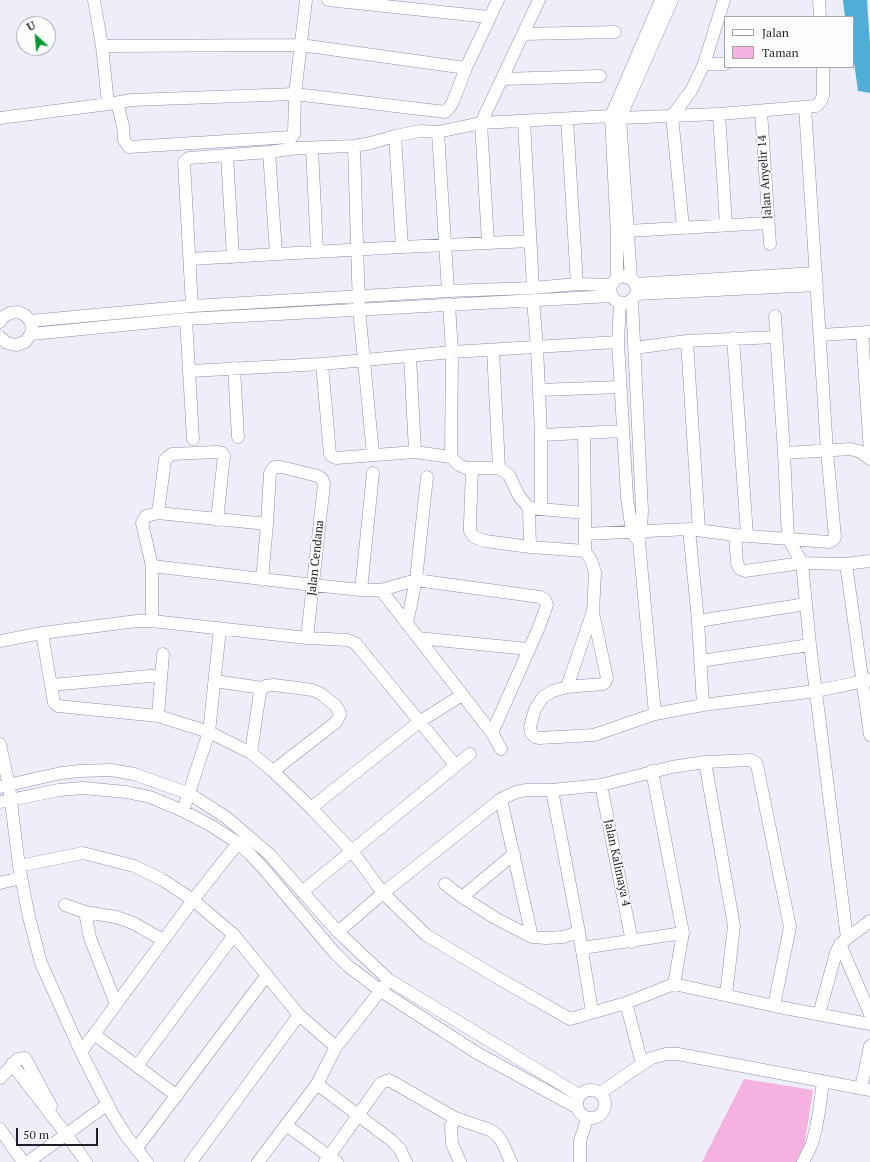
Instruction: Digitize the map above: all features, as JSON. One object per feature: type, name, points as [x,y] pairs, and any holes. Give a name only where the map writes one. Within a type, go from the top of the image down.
[{"type":"street","points":[[94,0],[112,103],[124,126],[124,140],[129,147],[290,138],[294,136],[295,94],[306,0]]},
{"type":"street","points":[[328,0],[490,17]]},
{"type":"street","points":[[0,118],[132,100],[295,94],[446,112],[452,104],[466,68],[498,0]]},
{"type":"street","points":[[488,242],[481,123],[539,0]]},
{"type":"street","points":[[655,714],[637,535],[627,497],[615,290],[617,236],[615,117],[661,0]]},
{"type":"street","points":[[637,535],[642,510],[634,348],[634,289],[615,117],[672,0]]},
{"type":"street","points":[[683,228],[672,116],[691,91],[722,24],[724,0]]},
{"type":"street","points":[[819,0],[820,16]]},
{"type":"street","points":[[523,34],[615,32]]},
{"type":"street","points":[[102,46],[301,45],[466,68]]},
{"type":"street","points":[[704,64],[724,64]]},
{"type":"street","points":[[192,306],[184,162],[189,158],[269,152],[298,148],[354,146],[420,131],[438,132],[481,123],[719,114],[816,106],[821,102],[823,95],[822,68]]},
{"type":"street","points":[[502,79],[600,76]]},
{"type":"street","points":[[585,534],[637,535],[694,529],[734,535],[829,542],[833,540],[805,107]]},
{"type":"street","name":"Jalan Anyelir 14","points":[[760,111],[770,244]]},
{"type":"street","points":[[719,114],[726,225]]},
{"type":"street","points":[[567,119],[576,284]]},
{"type":"street","points":[[524,121],[533,288]]},
{"type":"street","points":[[438,132],[448,291]]},
{"type":"street","points":[[395,136],[402,246]]},
{"type":"street","points":[[354,146],[359,309],[373,454]]},
{"type":"street","points":[[312,148],[317,251]]},
{"type":"street","points":[[269,152],[276,254]]},
{"type":"street","points":[[227,155],[233,257]]},
{"type":"street","points":[[627,232],[768,222]]},
{"type":"street","points":[[190,259],[358,250],[402,246],[445,246],[488,242],[530,241]]},
{"type":"street","points":[[615,290],[624,276],[634,289]]},
{"type":"street","points":[[634,289],[816,279]]},
{"type":"street","points":[[30,321],[192,306],[448,291],[533,288],[576,284],[615,290],[626,303],[634,289]]},
{"type":"street","points":[[31,334],[186,319],[533,300],[615,290]]},
{"type":"street","points":[[530,547],[541,435],[537,347],[533,300]]},
{"type":"street","points":[[450,304],[452,352],[451,457]]},
{"type":"street","points":[[0,322],[3,317],[10,313],[18,312],[25,315],[30,321],[32,327],[31,334],[25,342],[16,345],[7,343],[0,337]]},
{"type":"street","points":[[774,316],[784,453],[788,538],[802,563],[844,941],[870,1014]]},
{"type":"street","points":[[186,319],[193,439]]},
{"type":"street","points":[[820,335],[866,332],[870,452]]},
{"type":"street","points":[[634,348],[687,341],[776,337]]},
{"type":"street","points":[[733,338],[747,535]]},
{"type":"street","points":[[687,341],[698,621],[703,705]]},
{"type":"street","points":[[190,371],[322,364],[452,352],[618,342]]},
{"type":"street","points":[[493,350],[499,468]]},
{"type":"street","points":[[410,356],[415,452]]},
{"type":"street","points":[[322,364],[330,454],[336,458],[415,452],[451,457],[459,465],[466,468],[499,468],[509,475],[520,496],[535,508],[585,513]]},
{"type":"street","points":[[234,368],[238,437]]},
{"type":"street","points":[[539,390],[620,387]]},
{"type":"street","points":[[541,435],[623,431]]},
{"type":"street","points":[[584,433],[585,551],[591,560],[595,572],[593,613],[607,678],[606,681],[600,684],[567,687],[553,691],[544,697],[535,709],[530,727],[531,733],[534,737],[594,735],[655,714],[703,705],[816,691],[866,681]]},
{"type":"street","points":[[784,453],[851,449],[861,452],[870,459]]},
{"type":"street","points":[[158,513],[165,460],[172,454],[216,452],[222,453],[224,456],[217,520]]},
{"type":"street","name":"Jalan Cendana","points":[[267,524],[270,473],[274,468],[281,466],[318,476],[322,479],[324,484],[308,638]]},
{"type":"street","points":[[472,468],[470,531],[474,537],[485,541],[530,547],[585,551]]},
{"type":"street","points":[[361,590],[373,473]]},
{"type":"street","points":[[407,623],[416,580],[427,477]]},
{"type":"street","points":[[152,621],[152,566],[142,523],[146,516],[158,513],[267,524],[262,580]]},
{"type":"street","points":[[734,535],[737,563],[740,569],[745,571],[802,563],[846,564],[870,562]]},
{"type":"street","points":[[846,564],[866,681],[870,735]]},
{"type":"street","points":[[152,566],[262,580],[361,590],[380,590],[416,580],[540,597],[545,600],[547,605],[539,627],[492,733]]},
{"type":"street","points":[[380,590],[492,733],[501,748]]},
{"type":"street","points":[[698,621],[806,604]]},
{"type":"street","points":[[567,687],[593,613]]},
{"type":"street","points":[[0,641],[42,633],[137,621],[152,621],[308,638],[348,640],[355,643],[456,766]]},
{"type":"street","points":[[183,811],[190,794],[209,732],[220,629]]},
{"type":"street","points":[[42,633],[54,703],[58,706],[158,716],[209,732],[251,753],[273,771],[311,808],[352,851],[383,893],[426,935],[570,1019],[626,1003],[674,984],[774,1006],[870,1024]]},
{"type":"street","points":[[418,638],[528,649]]},
{"type":"street","points":[[700,661],[810,645]]},
{"type":"street","points":[[158,716],[163,654]]},
{"type":"street","points":[[51,685],[161,675]]},
{"type":"street","points":[[215,680],[262,688],[265,686],[274,685],[313,690],[321,694],[335,705],[339,711],[340,715],[335,723],[273,771]]},
{"type":"street","points":[[251,753],[260,692],[262,688]]},
{"type":"street","points":[[311,808],[419,722],[462,695]]},
{"type":"street","points":[[0,744],[5,801],[29,917],[41,963],[81,1052],[108,1104],[121,1128],[136,1149],[148,1162]]},
{"type":"street","points":[[302,892],[470,754]]},
{"type":"street","points":[[338,932],[383,893],[501,800],[516,792],[601,785],[652,771],[705,762],[751,760],[756,763],[758,770],[790,927],[774,1006]]},
{"type":"street","points":[[705,762],[734,926],[726,995]]},
{"type":"street","points":[[4,787],[61,773],[111,770],[134,774],[190,794],[227,818],[270,855],[338,932],[389,980],[578,1101]]},
{"type":"street","points":[[652,771],[683,933],[674,984]]},
{"type":"street","name":"Jalan Kalimaya 4","points":[[601,785],[632,942]]},
{"type":"street","points":[[5,801],[59,790],[83,788],[103,789],[150,797],[183,811],[210,825],[238,843],[263,868],[338,957],[381,991],[477,1053],[578,1101]]},
{"type":"street","points":[[552,790],[582,948],[592,1012]]},
{"type":"street","points":[[501,800],[532,937]]},
{"type":"street","points":[[81,1052],[192,900],[238,843]]},
{"type":"street","points":[[19,866],[82,853],[134,866],[162,880],[192,900],[234,935],[299,1014],[336,1047]]},
{"type":"street","points":[[462,896],[514,854]]},
{"type":"street","points":[[0,883],[21,878]]},
{"type":"street","points":[[445,884],[495,918],[532,937],[563,937],[579,932]]},
{"type":"street","points":[[65,905],[85,912],[116,917],[133,923],[163,940]]},
{"type":"street","points":[[85,912],[90,938],[116,1004]]},
{"type":"street","points":[[819,1014],[836,953],[844,941],[870,921]]},
{"type":"street","points":[[582,948],[632,942],[683,933]]},
{"type":"street","points":[[137,1066],[234,935]]},
{"type":"street","points":[[136,1149],[267,975]]},
{"type":"street","points":[[258,1162],[317,1084],[336,1047],[389,980]]},
{"type":"street","points":[[626,1003],[642,1064]]},
{"type":"street","points":[[190,1162],[299,1014]]},
{"type":"street","points":[[94,1034],[177,1096]]},
{"type":"street","points":[[600,1093],[652,1058],[666,1054],[678,1054],[866,1089],[870,1046]]},
{"type":"street","points":[[0,1078],[18,1059],[25,1058],[66,1134],[86,1162]]},
{"type":"street","points":[[286,1125],[331,1160],[358,1116],[381,1083],[388,1080],[455,1118],[490,1130],[497,1135],[511,1162]]},
{"type":"street","points":[[803,1162],[812,1144],[816,1128],[823,1081]]},
{"type":"street","points":[[317,1084],[396,1144],[406,1162]]},
{"type":"street","points":[[595,1090],[600,1093],[605,1101],[604,1111],[597,1118],[587,1119],[580,1114],[578,1101],[584,1092],[595,1090]]},
{"type":"street","points":[[28,1162],[108,1104]]},
{"type":"street","points":[[455,1118],[451,1126],[452,1144],[460,1162]]},
{"type":"street","points":[[580,1162],[580,1141],[587,1119]]},
{"type":"street","points":[[0,1129],[23,1162]]},
{"type":"green space","points":[[744,1079],[813,1090],[804,1147],[797,1162],[702,1162]]},
{"type":"water","points":[[843,0],[867,0],[870,45],[870,93],[858,91],[854,62],[854,16],[845,16]]}]
